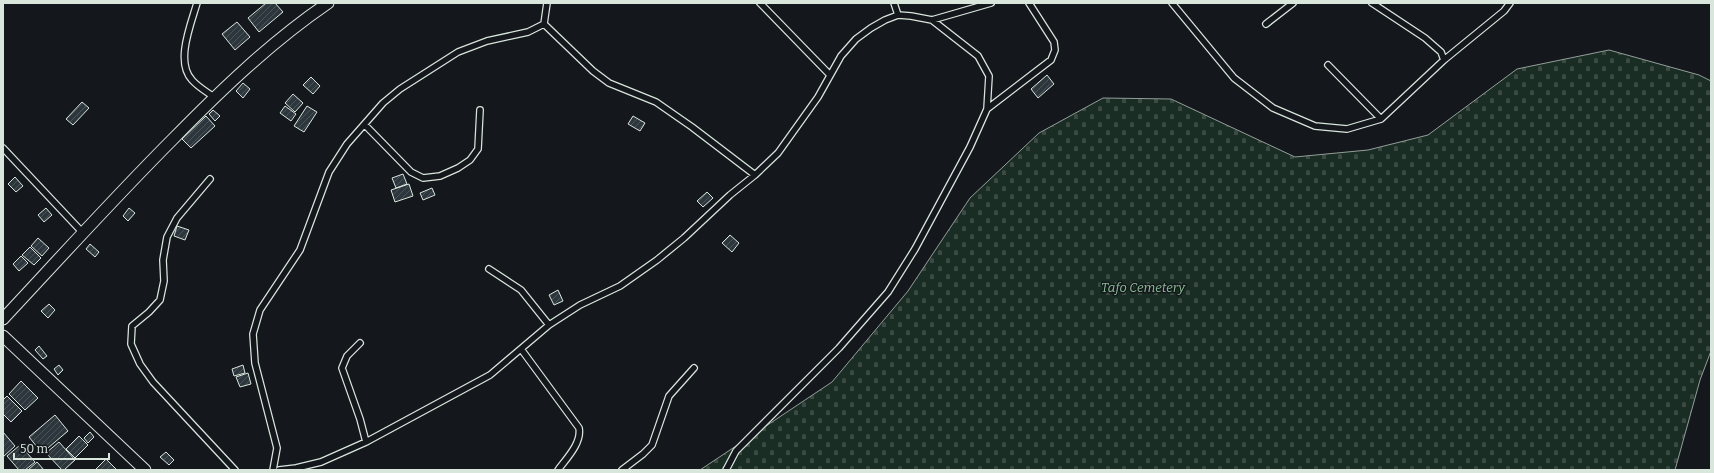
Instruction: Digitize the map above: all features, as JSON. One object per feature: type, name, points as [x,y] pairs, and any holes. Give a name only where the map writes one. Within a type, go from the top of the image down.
[{"type":"street","points":[[3,319],[146,166],[214,97],[266,50],[328,3]]},
{"type":"street","points":[[3,336],[145,470]]},
{"type":"lane","points":[[197,3],[184,61],[187,72],[192,80],[214,97]]},
{"type":"lane","points":[[544,24],[547,3]]},
{"type":"lane","points":[[760,3],[830,75]]},
{"type":"lane","points":[[894,3],[898,15]]},
{"type":"lane","points":[[279,470],[296,468],[320,462],[366,442],[490,375],[550,325],[580,305],[620,286],[656,260],[684,238],[730,194],[755,175],[778,153],[818,97],[841,56],[856,39],[871,28],[898,15],[932,20],[991,3]]},
{"type":"lane","points":[[987,109],[1051,60],[1055,50],[1054,42],[1028,3]]},
{"type":"lane","points":[[1172,3],[1234,78],[1273,108],[1315,126],[1348,129],[1381,119],[1444,60],[1504,11],[1510,3]]},
{"type":"lane","points":[[1266,24],[1293,3]]},
{"type":"lane","points":[[1372,3],[1425,38],[1441,52],[1444,60]]},
{"type":"lane","points":[[726,470],[736,451],[838,348],[888,292],[915,249],[970,147],[987,109],[989,76],[978,56],[932,20]]},
{"type":"lane","points":[[273,470],[277,448],[255,363],[253,334],[260,310],[300,250],[329,172],[347,144],[384,103],[400,89],[458,52],[487,41],[528,32],[544,24]]},
{"type":"lane","points":[[544,24],[593,71],[609,83],[656,102],[692,127],[755,175]]},
{"type":"lane","points":[[1328,65],[1381,119]]},
{"type":"lane","points":[[365,125],[411,172],[423,178],[440,176],[458,168],[470,160],[478,149],[480,110]]},
{"type":"lane","points":[[3,148],[83,234]]},
{"type":"lane","points":[[210,179],[177,218],[167,237],[163,260],[164,282],[160,300],[149,312],[132,326],[131,344],[140,364],[153,382],[235,470]]},
{"type":"lane","points":[[489,269],[521,290],[550,325]]},
{"type":"lane","points":[[360,343],[347,356],[342,368],[360,419],[366,442]]},
{"type":"lane","points":[[522,349],[579,428],[580,434],[578,440],[558,470]]},
{"type":"lane","points":[[622,470],[652,445],[669,396],[694,368]]},
{"type":"green space","name":"Tafo Cemetery","points":[[1609,50],[1699,75],[1711,81],[1711,351],[1700,380],[1675,470],[700,470],[832,382],[908,291],[970,198],[1039,133],[1103,98],[1171,99],[1295,157],[1368,150],[1428,135],[1517,69]]},
{"type":"building","points":[[266,3],[275,3],[283,12],[259,32],[248,18]]},
{"type":"building","points":[[237,22],[250,37],[235,50],[222,34]]},
{"type":"building","points":[[1047,75],[1054,84],[1038,98],[1031,89]]},
{"type":"building","points":[[311,77],[320,86],[313,94],[303,85]]},
{"type":"building","points":[[243,83],[250,89],[243,98],[236,91]]},
{"type":"building","points":[[293,94],[303,103],[295,112],[285,103]]},
{"type":"building","points":[[82,102],[89,108],[73,125],[66,119]]},
{"type":"building","points":[[285,106],[296,114],[291,121],[280,113]]},
{"type":"building","points":[[307,106],[317,112],[304,132],[294,126]]},
{"type":"building","points":[[213,110],[220,116],[215,121],[209,114]]},
{"type":"building","points":[[206,116],[215,126],[191,148],[182,139]]},
{"type":"building","points":[[633,116],[645,123],[640,131],[628,124]]},
{"type":"building","points":[[403,174],[407,184],[396,188],[392,178]]},
{"type":"building","points":[[15,177],[23,186],[16,192],[8,184]]},
{"type":"building","points":[[409,184],[413,196],[395,202],[391,190]]},
{"type":"building","points":[[432,188],[435,195],[423,200],[420,193]]},
{"type":"building","points":[[707,192],[713,198],[703,207],[697,201]]},
{"type":"building","points":[[46,208],[52,215],[44,222],[38,215]]},
{"type":"building","points":[[129,208],[135,213],[128,221],[123,216]]},
{"type":"building","points":[[177,226],[189,230],[185,240],[174,236]]},
{"type":"building","points":[[730,235],[739,243],[732,252],[722,243]]},
{"type":"building","points":[[38,238],[49,248],[42,256],[31,246]]},
{"type":"building","points":[[90,244],[99,252],[95,257],[86,249]]},
{"type":"building","points":[[30,247],[41,258],[34,265],[22,255]]},
{"type":"building","points":[[21,256],[28,263],[19,271],[13,264]]},
{"type":"building","points":[[558,290],[563,301],[554,305],[549,295]]},
{"type":"building","points":[[49,304],[55,310],[48,318],[41,311]]},
{"type":"building","points":[[39,346],[47,356],[43,359],[35,350]]},
{"type":"building","points":[[59,365],[63,370],[58,375],[54,369]]},
{"type":"building","points":[[243,365],[245,373],[234,376],[232,369]]},
{"type":"building","points":[[248,373],[251,384],[240,387],[236,377]]},
{"type":"building","points":[[21,381],[38,398],[25,410],[9,394]]},
{"type":"building","points":[[7,396],[22,411],[11,422],[3,414],[3,400]]},
{"type":"building","points":[[55,415],[68,431],[42,453],[29,437]]},
{"type":"building","points":[[3,432],[15,446],[3,457]]},
{"type":"building","points":[[90,432],[94,437],[88,443],[84,438]]},
{"type":"building","points":[[79,436],[88,445],[75,458],[66,449]]},
{"type":"building","points":[[59,442],[75,460],[64,470],[62,470],[46,453]]},
{"type":"building","points":[[20,445],[35,462],[25,470],[19,470],[7,456]]},
{"type":"building","points":[[166,452],[174,460],[169,465],[160,457]]},
{"type":"building","points":[[106,459],[117,470],[95,470]]},
{"type":"building","points":[[37,462],[44,470],[28,470]]}]
